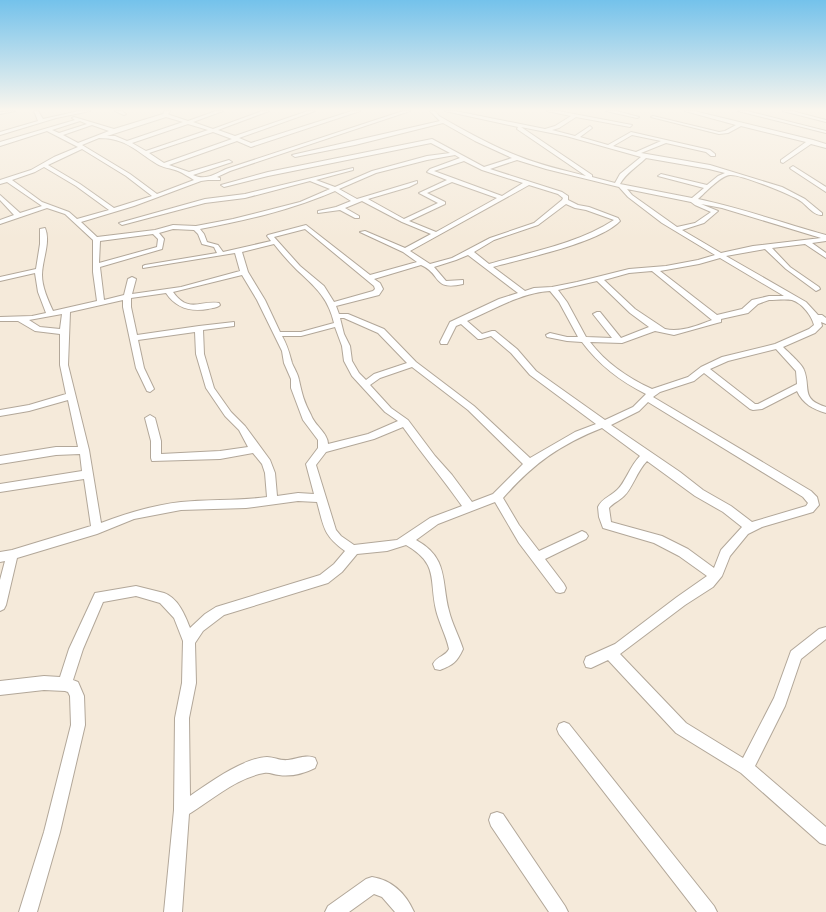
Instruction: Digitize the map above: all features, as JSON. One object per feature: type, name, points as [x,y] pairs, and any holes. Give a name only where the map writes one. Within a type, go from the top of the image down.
[{"type":"street","points":[[0,182],[33,171],[65,154]]},
{"type":"street","points":[[92,154],[128,175],[156,196]]},
{"type":"street","points":[[146,154],[164,165],[189,174],[199,180]]},
{"type":"street","points":[[164,165],[196,154]]},
{"type":"street","points":[[77,221],[156,196],[199,180],[211,178],[228,170],[281,154]]},
{"type":"street","points":[[271,157],[282,158],[304,154]]},
{"type":"street","points":[[224,185],[268,174],[372,154]]},
{"type":"street","points":[[196,228],[233,222],[302,203],[362,177],[427,158],[454,154],[484,169],[565,195],[565,201],[536,224],[492,239],[454,259],[429,266]]},
{"type":"street","points":[[507,154],[548,168],[619,185],[723,206],[826,238]]},
{"type":"street","points":[[556,154],[593,178]]},
{"type":"street","points":[[639,154],[645,156],[710,167],[780,188],[803,200],[820,214]]},
{"type":"street","points":[[783,161],[793,154]]},
{"type":"street","points":[[619,185],[622,175],[635,166],[645,156]]},
{"type":"street","points":[[484,169],[517,158]]},
{"type":"street","points":[[464,159],[430,171],[436,175],[502,198]]},
{"type":"street","points":[[337,161],[362,177]]},
{"type":"street","points":[[189,174],[229,162]]},
{"type":"street","points":[[45,165],[78,185],[113,210]]},
{"type":"street","points":[[793,168],[826,190]]},
{"type":"street","points":[[96,240],[155,232],[173,226],[178,218],[205,201],[245,196],[351,169]]},
{"type":"street","points":[[693,200],[720,177],[730,173]]},
{"type":"street","points":[[661,176],[708,187]]},
{"type":"street","points":[[211,178],[219,179],[232,197]]},
{"type":"street","points":[[8,180],[33,199],[67,213],[96,240],[98,250],[96,279],[101,303]]},
{"type":"street","points":[[312,180],[328,185],[335,190],[436,234]]},
{"type":"street","points":[[404,221],[442,203],[422,193],[451,180]]},
{"type":"street","points":[[320,212],[340,208],[415,182]]},
{"type":"street","points":[[405,250],[528,183]]},
{"type":"street","points":[[189,641],[199,627],[220,611],[312,584],[324,579],[338,568],[353,550],[366,546],[387,546],[407,540],[421,528],[434,521],[497,497],[529,464],[562,442],[636,410],[650,395],[691,379],[704,369],[725,359],[778,346],[812,331],[818,326],[822,318],[795,298],[747,272],[664,222],[630,196],[619,185]]},
{"type":"street","points":[[0,196],[18,215]]},
{"type":"street","points":[[675,229],[702,223],[715,211],[697,204],[693,200]]},
{"type":"street","points":[[489,266],[570,243],[602,231],[616,221],[616,219],[587,208],[577,207],[565,201]]},
{"type":"street","points":[[0,222],[47,206]]},
{"type":"street","points":[[340,208],[357,217]]},
{"type":"street","points":[[122,223],[178,218],[196,228],[201,234],[204,243],[216,246],[220,254]]},
{"type":"street","points":[[332,305],[378,291],[379,289],[377,285],[306,227],[270,236],[274,242],[281,246],[298,267],[321,288],[332,305],[340,334],[346,346],[348,360],[355,374],[388,410],[405,422],[431,459],[448,478],[470,508]]},
{"type":"street","points":[[43,230],[44,239],[39,270],[40,286],[50,314]]},
{"type":"street","points":[[96,266],[160,248],[162,239],[155,232]]},
{"type":"street","points":[[363,232],[405,250],[422,263],[429,266],[444,283],[451,284],[460,282]]},
{"type":"street","points":[[444,342],[452,324],[524,293],[552,289],[629,271],[699,262],[721,255],[753,248],[807,242],[826,238]]},
{"type":"street","points":[[145,266],[238,251],[274,242]]},
{"type":"street","points":[[807,242],[826,256]]},
{"type":"street","points":[[767,246],[788,268],[816,289]]},
{"type":"street","points":[[238,251],[244,272],[286,351],[288,363],[295,379],[295,388],[301,406],[308,420],[323,439],[323,449]]},
{"type":"street","points":[[469,252],[524,293]]},
{"type":"street","points":[[368,278],[422,263]]},
{"type":"street","points":[[653,269],[716,318]]},
{"type":"street","points":[[0,279],[39,270]]},
{"type":"street","points":[[0,319],[21,319],[50,314],[127,297],[168,291],[244,272]]},
{"type":"street","points":[[132,279],[127,297],[127,307],[135,338],[140,368],[150,390]]},
{"type":"street","points":[[599,279],[613,294],[655,328],[664,332],[673,333],[716,321],[718,320],[716,318]]},
{"type":"street","points":[[552,289],[564,302],[583,339],[591,350],[606,365],[678,415],[807,494],[813,500],[814,505],[809,509],[765,521],[744,531],[725,553],[718,572],[709,583],[681,600],[612,654],[591,662]]},
{"type":"street","points":[[168,291],[179,304],[187,307],[196,309],[216,305]]},
{"type":"street","points":[[716,318],[745,311],[755,302],[769,298],[795,298]]},
{"type":"street","points":[[66,310],[64,365],[70,396],[84,450],[97,529]]},
{"type":"street","points":[[598,314],[618,340]]},
{"type":"street","points":[[277,334],[301,334],[345,316],[377,329],[413,364],[471,408],[529,464]]},
{"type":"street","points":[[21,319],[38,329],[64,332]]},
{"type":"street","points":[[461,320],[481,337],[492,333],[498,337],[514,351],[533,373],[625,441],[676,475],[699,493],[727,509],[751,527]]},
{"type":"street","points":[[135,338],[231,324]]},
{"type":"street","points":[[199,328],[200,354],[210,388],[228,414],[242,428],[255,450],[266,463],[270,473],[271,495],[274,499]]},
{"type":"street","points":[[550,336],[567,339],[625,340],[655,328]]},
{"type":"street","points":[[778,346],[800,370],[802,392],[809,402],[816,407],[826,410]]},
{"type":"street","points":[[365,385],[378,376],[413,364]]},
{"type":"street","points":[[704,369],[753,407],[759,407],[802,386]]},
{"type":"street","points":[[0,413],[29,408],[70,396]]},
{"type":"street","points":[[150,418],[156,441],[156,458],[220,455],[255,450]]},
{"type":"street","points":[[353,550],[337,539],[331,532],[311,464],[323,449],[371,438],[405,422]]},
{"type":"street","points":[[0,460],[56,451],[84,450]]},
{"type":"street","points":[[647,455],[636,466],[624,490],[609,500],[603,507],[607,525],[617,530],[640,533],[661,540],[690,556],[715,575]]},
{"type":"street","points":[[0,488],[88,474]]},
{"type":"street","points":[[0,605],[6,556],[67,536],[97,529],[133,515],[181,506],[246,504],[274,499],[298,497],[321,498]]},
{"type":"street","points":[[497,497],[506,514],[527,545],[560,588]]},
{"type":"street","points":[[537,557],[571,543],[582,536]]},
{"type":"street","points":[[407,540],[420,547],[432,558],[437,567],[442,608],[454,640],[456,650],[452,656],[440,664]]},
{"type":"street","points":[[65,684],[76,649],[99,597],[136,591],[164,598],[179,615],[189,641],[189,683],[182,718],[182,810],[173,912]]},
{"type":"street","points":[[746,768],[780,701],[796,655],[826,633]]},
{"type":"street","points":[[612,654],[681,728],[746,768],[826,838]]},
{"type":"street","points":[[0,688],[44,683],[65,684],[73,688],[78,696],[78,725],[52,832],[28,912]]},
{"type":"street","points":[[564,729],[687,883],[708,912]]},
{"type":"street","points":[[182,810],[202,798],[226,779],[244,771],[266,765],[282,769],[310,763]]},
{"type":"street","points":[[497,820],[559,912]]},
{"type":"street","points":[[334,912],[372,885],[380,886],[386,889],[405,912]]}]
